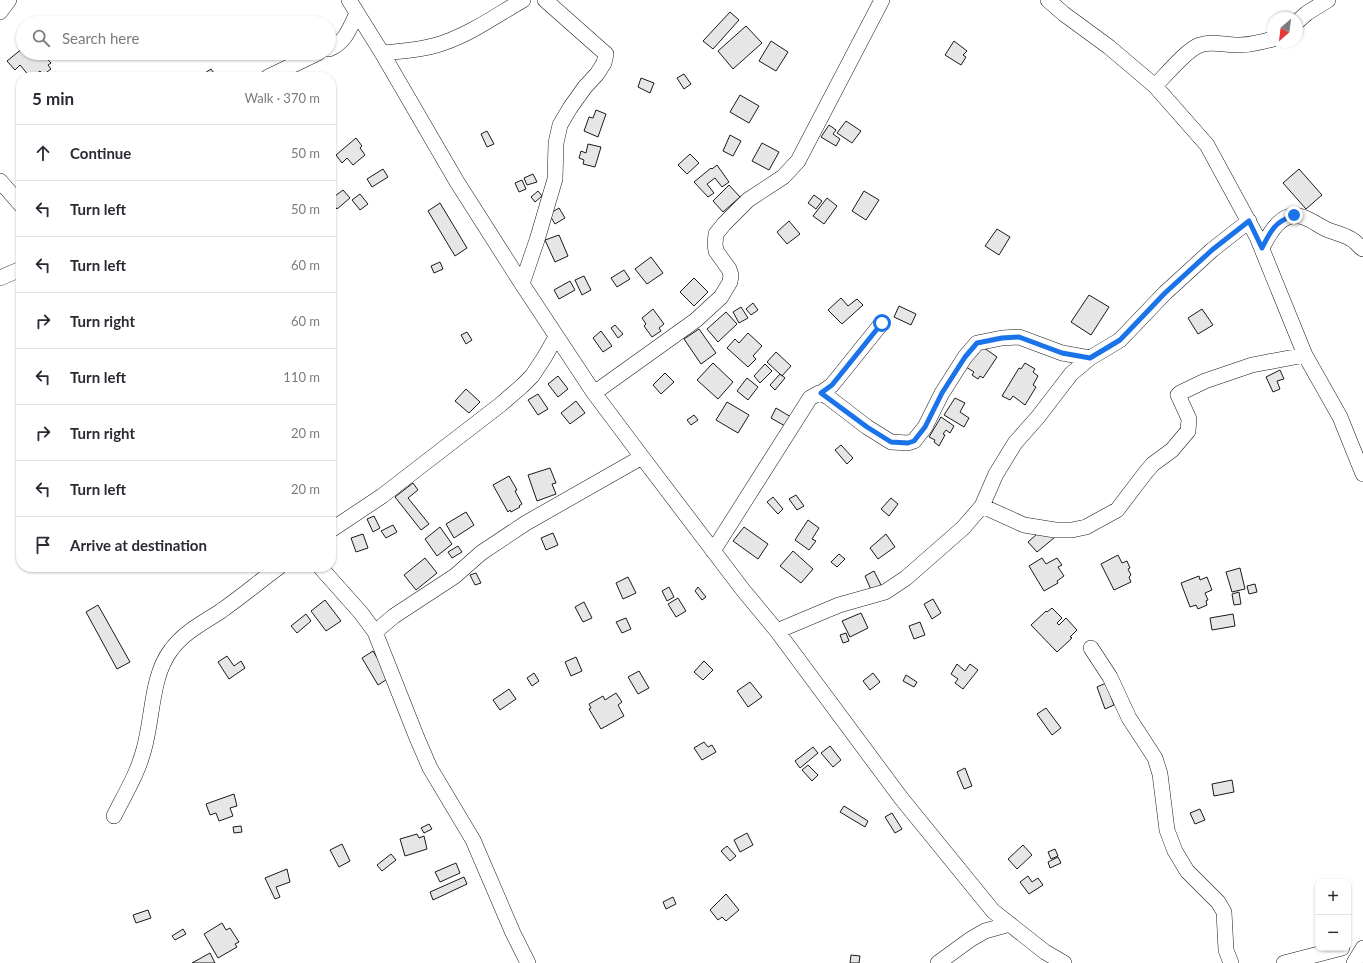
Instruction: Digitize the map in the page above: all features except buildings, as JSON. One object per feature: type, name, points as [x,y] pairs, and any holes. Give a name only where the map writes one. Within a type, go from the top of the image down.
[{"type":"street","points":[[0,12],[8,0]]},
{"type":"street","points":[[349,0],[382,53],[457,182],[556,337],[594,393],[713,551],[777,631],[901,798],[993,911],[1045,952],[1064,963]]},
{"type":"street","points":[[382,53],[443,44],[467,33],[523,0]]},
{"type":"street","points":[[522,284],[555,179],[556,142],[560,125],[582,92],[601,69],[606,54],[545,0]]},
{"type":"street","points":[[594,393],[696,320],[721,297],[730,282],[731,275],[729,269],[716,251],[716,234],[748,200],[783,177],[798,161],[882,0]]},
{"type":"street","points":[[1048,0],[1064,14],[1109,47],[1155,86],[1207,145],[1249,221],[1262,248],[1305,355],[1340,417],[1363,474]]},
{"type":"street","points":[[1303,16],[1328,0]]},
{"type":"street","points":[[336,46],[342,41],[357,13]]},
{"type":"street","points":[[1155,86],[1191,50],[1199,45],[1207,43],[1239,46],[1267,40]]},
{"type":"street","points":[[278,72],[303,60]]},
{"type":"street","points":[[0,182],[16,200]]},
{"type":"street","points":[[1262,248],[1275,225],[1294,215],[1302,216],[1328,230],[1349,238],[1363,249]]},
{"type":"street","points":[[777,631],[839,605],[885,592],[906,578],[963,528],[982,506],[996,474],[1015,444],[1071,374],[1090,358],[1120,340],[1165,293],[1212,250],[1249,221]]},
{"type":"street","points":[[0,278],[16,271]]},
{"type":"street","points":[[713,551],[810,398],[815,394],[821,393],[832,385],[882,323]]},
{"type":"street","points":[[336,527],[382,496],[500,405],[532,376],[556,337]]},
{"type":"street","points":[[821,393],[867,427],[891,442],[908,443],[914,441],[925,427],[942,393],[965,357],[977,343],[1002,338],[1019,337],[1062,353],[1090,358]]},
{"type":"street","points":[[982,506],[1024,525],[1055,530],[1072,530],[1086,527],[1117,510],[1153,464],[1172,450],[1188,431],[1189,419],[1178,395],[1180,393],[1205,381],[1252,365],[1305,355]]},
{"type":"street","points":[[375,632],[394,616],[455,576],[481,553],[526,523],[642,457]]},
{"type":"street","points":[[114,816],[138,767],[145,748],[155,692],[161,669],[170,650],[188,632],[221,610],[272,572]]},
{"type":"street","points":[[324,572],[361,613],[375,632],[430,768],[473,840],[513,933],[528,963]]},
{"type":"street","points":[[1091,648],[1110,677],[1129,718],[1155,758],[1160,774],[1167,830],[1175,851],[1187,871],[1214,896],[1224,912],[1226,950],[1231,963]]},
{"type":"street","points":[[938,963],[984,931],[1010,924]]},
{"type":"street","points":[[1351,945],[1363,943]]},
{"type":"street","points":[[1354,963],[1363,948]]},
{"type":"street","points":[[1284,963],[1330,951]]},
{"type":"route","points":[[882,323],[832,385],[821,393],[867,427],[891,442],[908,443],[914,441],[925,427],[942,393],[965,357],[977,343],[1002,338],[1019,337],[1062,353],[1090,358],[1120,340],[1165,293],[1212,250],[1249,221],[1262,248],[1275,225],[1294,215]]}]
